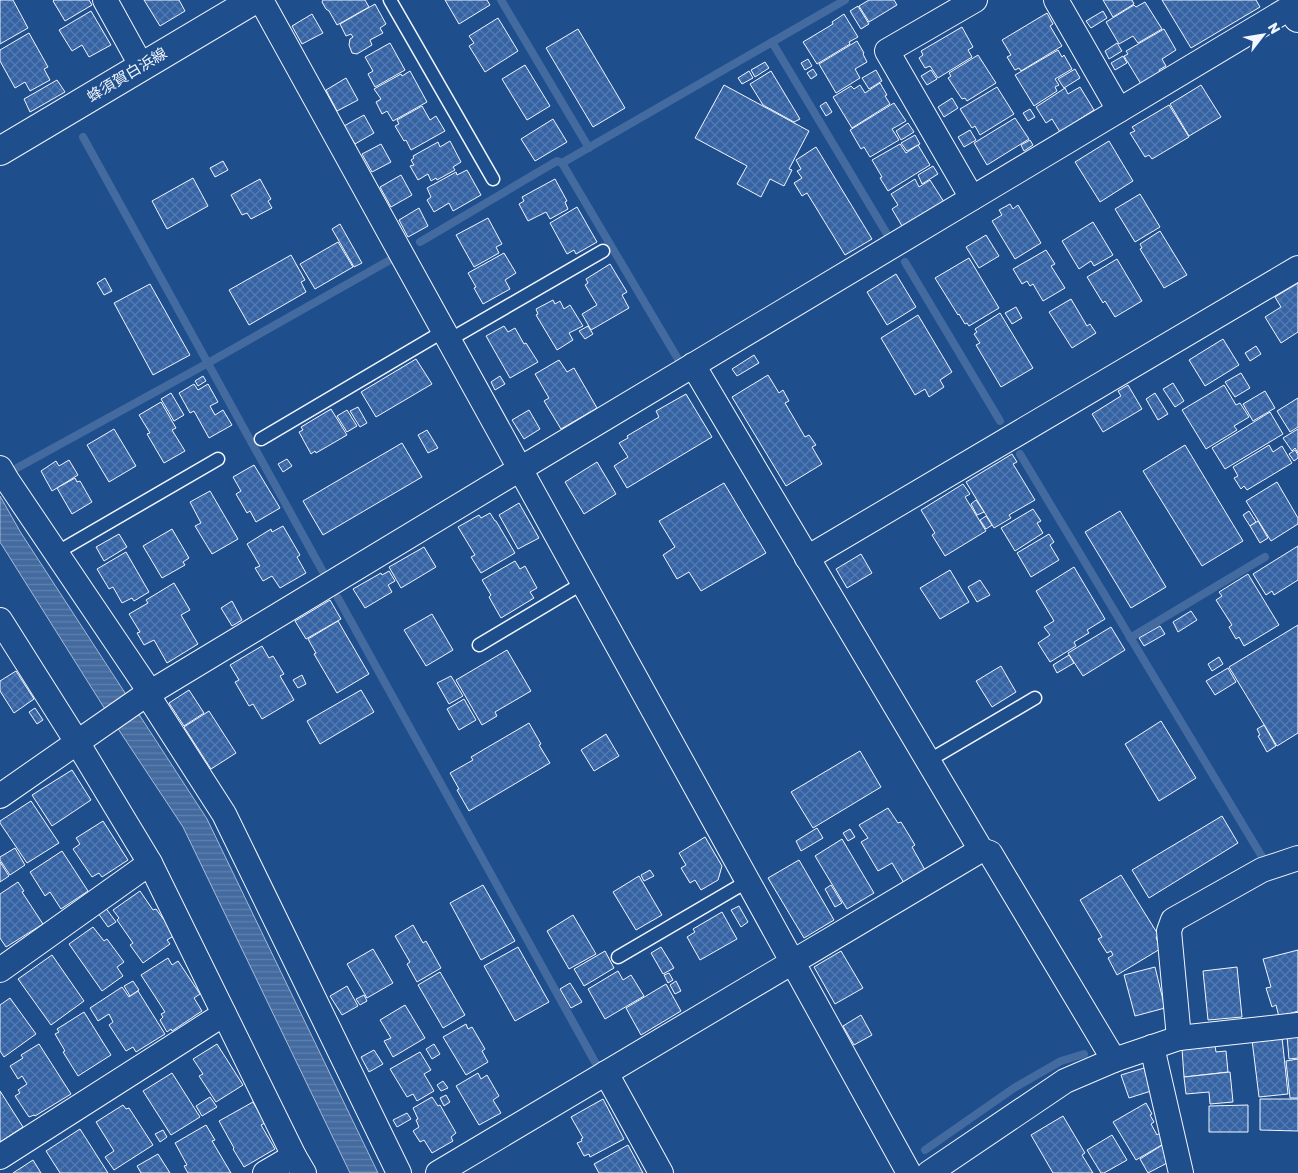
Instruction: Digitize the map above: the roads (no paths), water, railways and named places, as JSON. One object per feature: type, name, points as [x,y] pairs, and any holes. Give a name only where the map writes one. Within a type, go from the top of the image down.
[{"type":"main road","name":"蜂須賀白浜線","points":[[2,145],[142,67],[254,0]]},
{"type":"street","points":[[104,0],[142,67]]},
{"type":"street","points":[[261,0],[908,1173]]},
{"type":"street","points":[[972,198],[887,51],[975,0]]},
{"type":"street","points":[[1056,0],[1120,110]]},
{"type":"street","points":[[0,796],[146,695],[693,365],[1296,6]]},
{"type":"street","points":[[807,558],[1298,268]]},
{"type":"street","points":[[693,365],[981,850]]},
{"type":"street","points":[[0,468],[224,814],[399,1173]]},
{"type":"street","points":[[3,632],[77,742],[150,863],[299,1165],[265,1173]]},
{"type":"street","points":[[438,1173],[981,850],[990,852],[1114,1060]]},
{"type":"street","points":[[1179,1038],[1169,931],[1173,920],[1262,870],[1298,858]]},
{"type":"street","points":[[0,970],[150,863]]},
{"type":"street","points":[[0,1157],[224,1014]]},
{"type":"street","points":[[929,1173],[1064,1080],[1114,1060],[1179,1038],[1298,1025]]},
{"type":"street","points":[[1152,1047],[1181,1173]]},
{"type":"street","points":[[606,1073],[661,1173]]},
{"type":"lane","points":[[390,0],[493,179]]},
{"type":"lane","points":[[261,439],[446,335],[603,251]]},
{"type":"lane","points":[[56,554],[218,458]]},
{"type":"lane","points":[[479,645],[583,583]]},
{"type":"lane","points":[[928,761],[1036,698]]},
{"type":"lane","points":[[618,957],[748,881]]},
{"type":"water","points":[[0,496],[21,533],[207,819],[378,1173],[350,1173],[183,827],[103,706],[0,542]]},
{"type":"waterway","points":[[501,0],[589,148]]},
{"type":"waterway","points":[[420,242],[557,161],[562,163],[845,0]]},
{"type":"waterway","points":[[772,42],[887,234]]},
{"type":"waterway","points":[[83,137],[322,570]]},
{"type":"waterway","points":[[562,163],[678,359]]},
{"type":"waterway","points":[[17,468],[390,260]]},
{"type":"waterway","points":[[905,262],[1000,421]]},
{"type":"waterway","points":[[1020,454],[1264,860]]},
{"type":"waterway","points":[[1130,638],[1265,557]]},
{"type":"waterway","points":[[338,598],[595,1062]]},
{"type":"waterway","points":[[925,1150],[1014,1088],[1061,1061],[1084,1054]]}]
